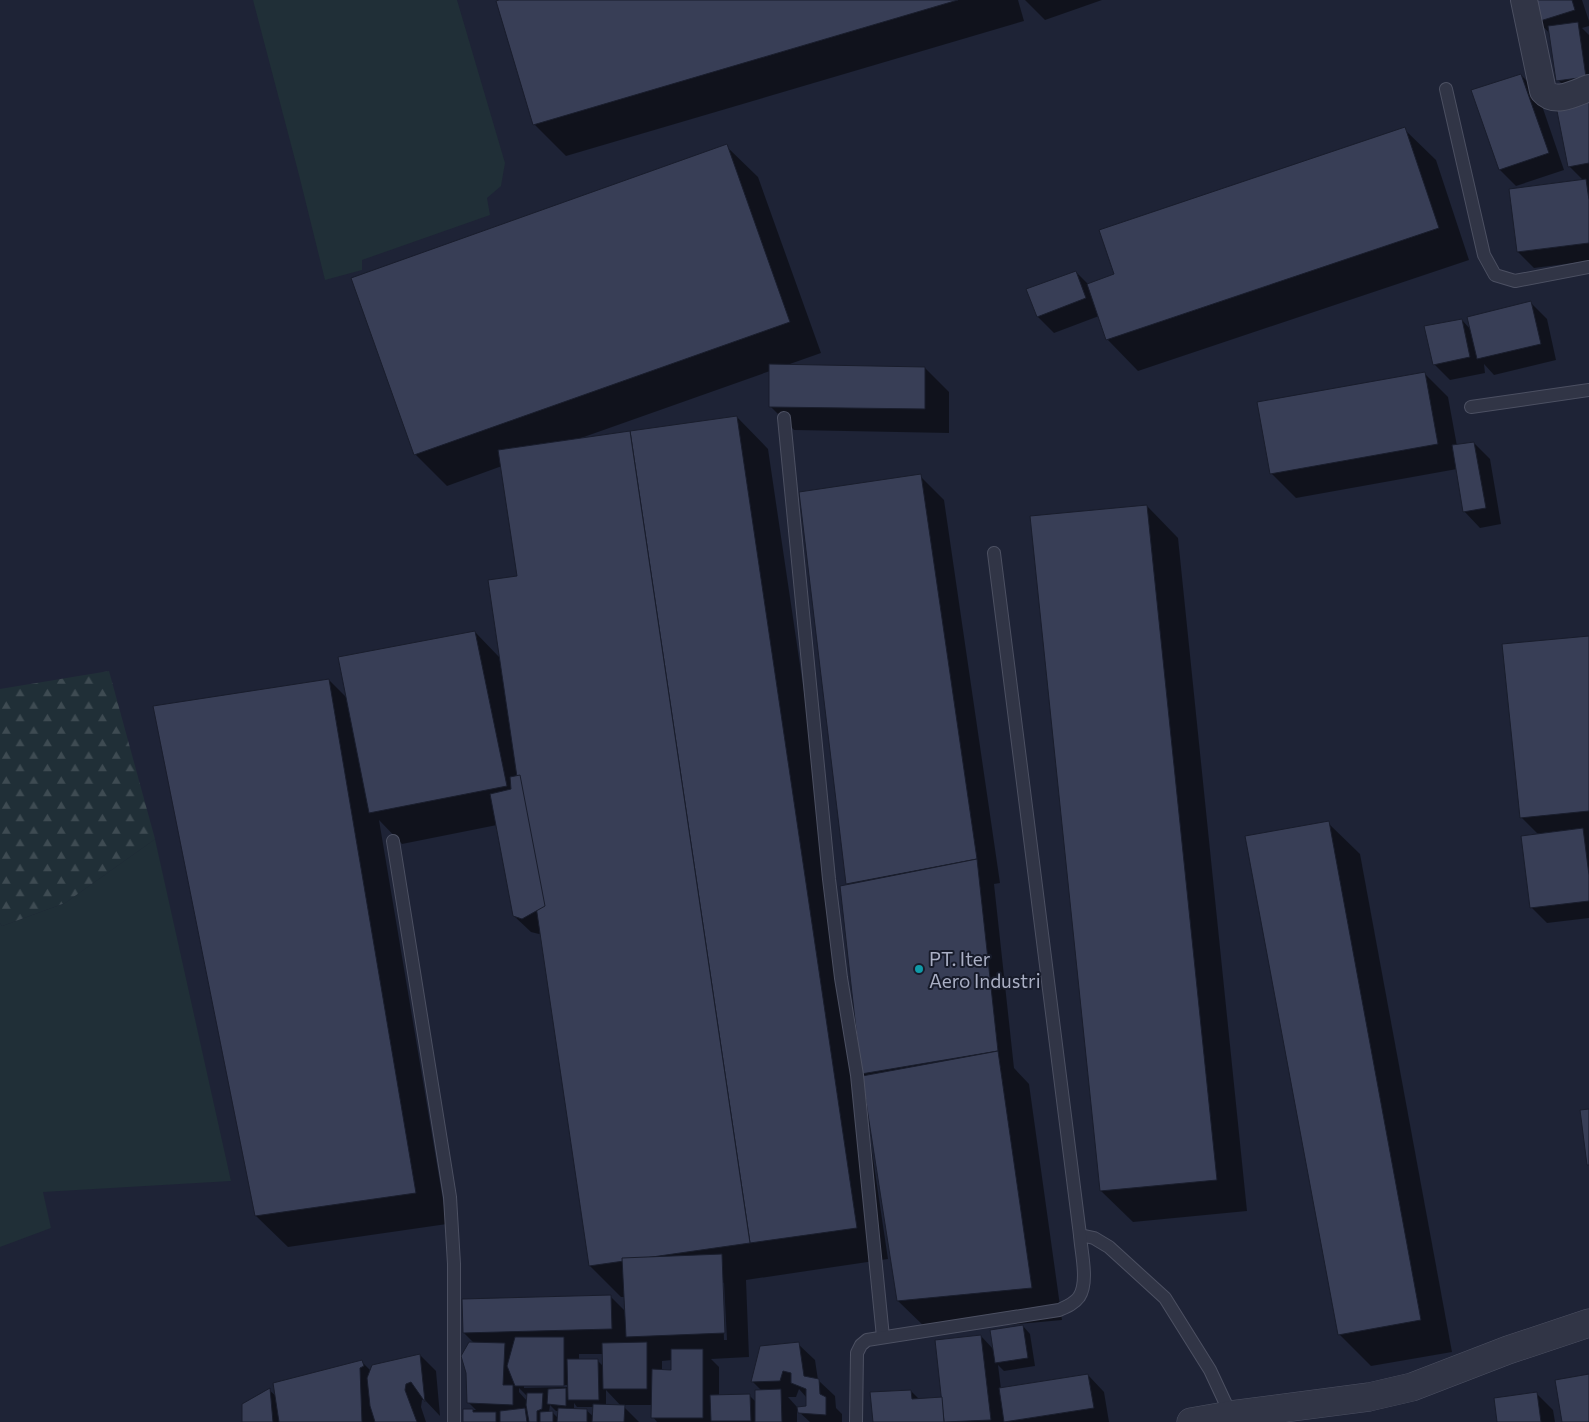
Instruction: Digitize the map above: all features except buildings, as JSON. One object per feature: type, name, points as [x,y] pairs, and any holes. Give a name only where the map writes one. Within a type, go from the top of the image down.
[{"type":"street","points":[[1524,0],[1543,91],[1547,96],[1559,98],[1589,88]]},
{"type":"street","points":[[1191,1422],[1369,1397],[1412,1387],[1508,1350],[1589,1323]]},
{"type":"lane","points":[[1446,89],[1484,255],[1495,275],[1515,281],[1589,267]]},
{"type":"lane","points":[[1471,407],[1589,390]]},
{"type":"lane","points":[[784,418],[829,879],[841,978],[857,1075],[883,1337]]},
{"type":"lane","points":[[856,1422],[857,1354],[861,1345],[867,1340],[1059,1310],[1071,1305],[1079,1297],[1084,1283],[1080,1235],[994,552]]},
{"type":"lane","points":[[393,841],[450,1197],[454,1264],[454,1422]]},
{"type":"lane","points":[[1080,1235],[1094,1238],[1109,1247],[1165,1298],[1210,1370],[1231,1415]]},
{"type":"green space","points":[[253,0],[457,0],[505,163],[501,186],[487,198],[490,215],[362,260],[362,270],[325,280]]},
{"type":"green space","points":[[109,671],[155,839],[65,903],[2,926],[0,923],[0,689]]},
{"type":"green space","points":[[155,839],[231,1181],[43,1192],[51,1228],[0,1247],[0,923],[2,926],[65,903]]},
{"type":"place","name":"PT. Iter Aero Industri","points":[[919,969]]}]
